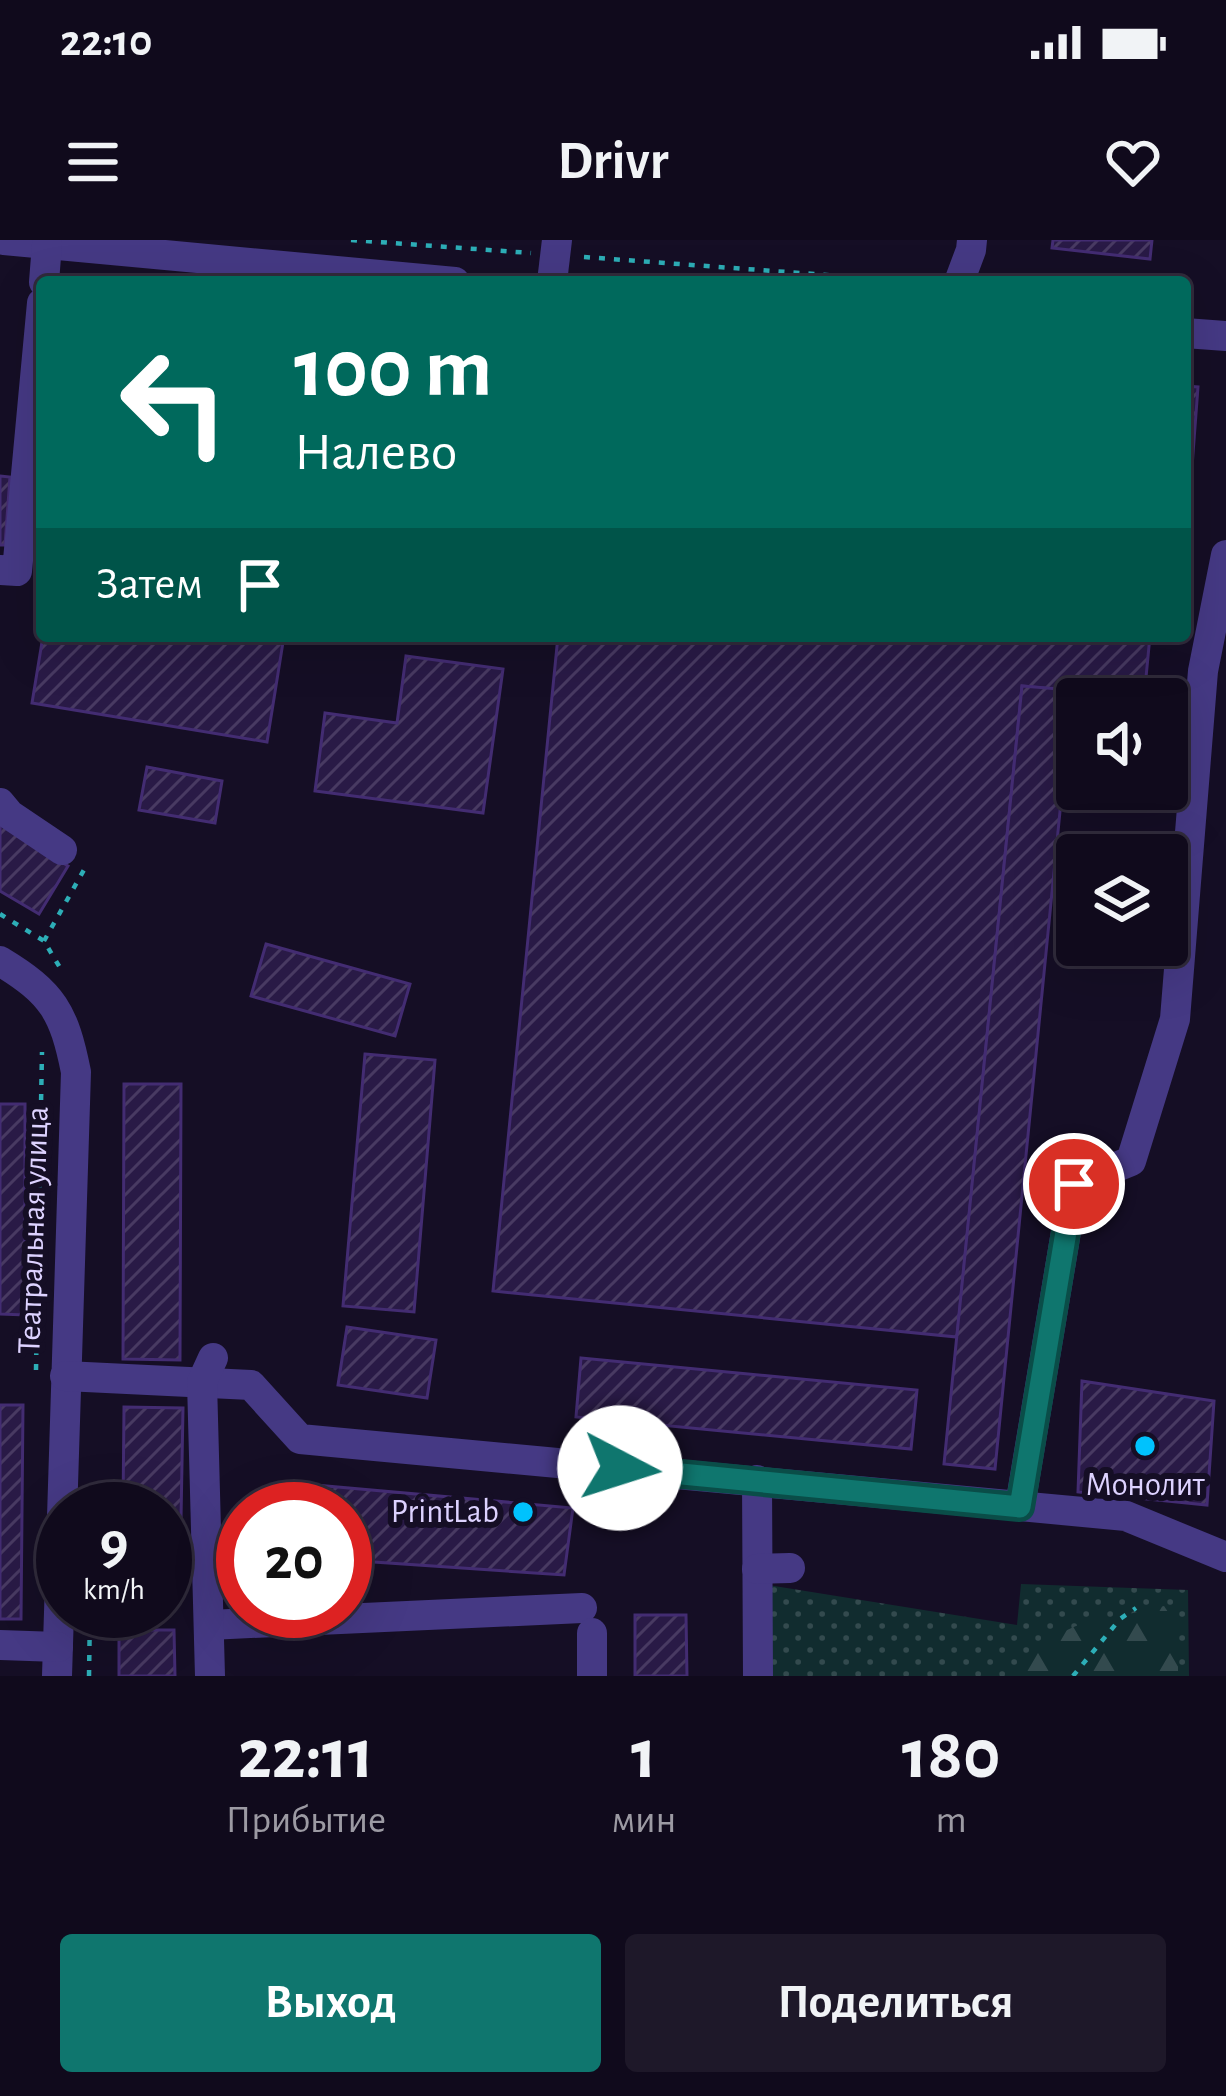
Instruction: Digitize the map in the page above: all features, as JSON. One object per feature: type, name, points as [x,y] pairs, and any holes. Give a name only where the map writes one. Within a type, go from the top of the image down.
[{"type":"street","points":[[4,240],[142,247],[401,276]]},
{"type":"street","points":[[960,276],[966,241]]},
{"type":"street","points":[[44,276],[47,244]]},
{"type":"street","points":[[1191,333],[1226,336]]},
{"type":"street","points":[[0,570],[17,571],[36,367]]},
{"type":"street","points":[[1020,1507],[1074,1184],[1131,1161],[1175,1018],[1203,671],[1226,555]]},
{"type":"street","points":[[0,802],[10,815],[62,850]]},
{"type":"street","name":"Театральная улица","points":[[0,961],[52,1001],[67,1028],[76,1072],[58,1662]]},
{"type":"street","points":[[65,1376],[207,1370],[250,1385],[300,1439],[1126,1516],[1226,1557]]},
{"type":"street","points":[[207,1370],[210,1676]]},
{"type":"street","points":[[757,1480],[758,1676]]},
{"type":"street","points":[[758,1569],[790,1568]]},
{"type":"street","points":[[209,1625],[587,1621],[592,1676]]},
{"type":"street","points":[[0,1645],[58,1662]]},
{"type":"path","points":[[351,240],[826,276]]},
{"type":"path","points":[[44,941],[86,866],[62,850]]},
{"type":"path","points":[[36,1389],[42,1050]]},
{"type":"path","points":[[1073,1676],[1120,1619],[1136,1608]]},
{"type":"path","points":[[89,1676],[90,1638]]},
{"type":"green space","points":[[1021,1584],[1188,1590],[1189,1676],[770,1676],[768,1585],[1017,1625]]},
{"type":"green space","points":[[1164,1606],[1178,1627],[1178,1676],[1005,1676],[1056,1635],[1076,1626]]},
{"type":"building","points":[[1053,240],[1152,240],[1150,259],[1052,248]]},
{"type":"building","points":[[1191,386],[1198,387],[1191,480]]},
{"type":"building","points":[[0,476],[10,477],[5,545],[0,545]]},
{"type":"building","points":[[42,642],[283,642],[267,742],[32,703]]},
{"type":"building","points":[[557,642],[1149,642],[1146,678],[1056,678],[1056,689],[1022,686],[957,1337],[493,1291]]},
{"type":"building","points":[[406,656],[503,669],[483,813],[315,791],[325,713],[397,723]]},
{"type":"building","points":[[1022,686],[1056,689],[1056,810],[1060,810],[995,1469],[944,1464]]},
{"type":"building","points":[[147,767],[222,781],[215,823],[139,810]]},
{"type":"building","points":[[0,824],[68,866],[39,914],[0,891]]},
{"type":"building","points":[[266,944],[410,984],[395,1036],[251,996]]},
{"type":"building","points":[[365,1054],[435,1060],[414,1312],[343,1306]]},
{"type":"building","points":[[124,1084],[181,1084],[180,1360],[123,1359]]},
{"type":"building","points":[[0,1104],[25,1104],[25,1315],[0,1314]]},
{"type":"building","points":[[347,1327],[436,1340],[427,1398],[338,1385]]},
{"type":"building","points":[[581,1358],[917,1390],[911,1449],[576,1417]]},
{"type":"building","name":"Монолит","points":[[1082,1381],[1214,1401],[1207,1505],[1078,1492]]},
{"type":"building","points":[[0,1405],[23,1405],[21,1619],[0,1619]]},
{"type":"building","points":[[124,1407],[183,1408],[182,1482],[123,1482]]},
{"type":"building","points":[[372,1490],[573,1508],[564,1575],[372,1562]]},
{"type":"building","points":[[635,1615],[686,1615],[687,1676],[635,1676]]},
{"type":"building","points":[[119,1638],[174,1638],[175,1676],[119,1676]]},
{"type":"place","name":"Монолит","points":[[1145,1446]]},
{"type":"place","name":"PrintLab","points":[[523,1512]]},
{"type":"route","points":[[620,1468],[1020,1507],[1074,1184]]}]
